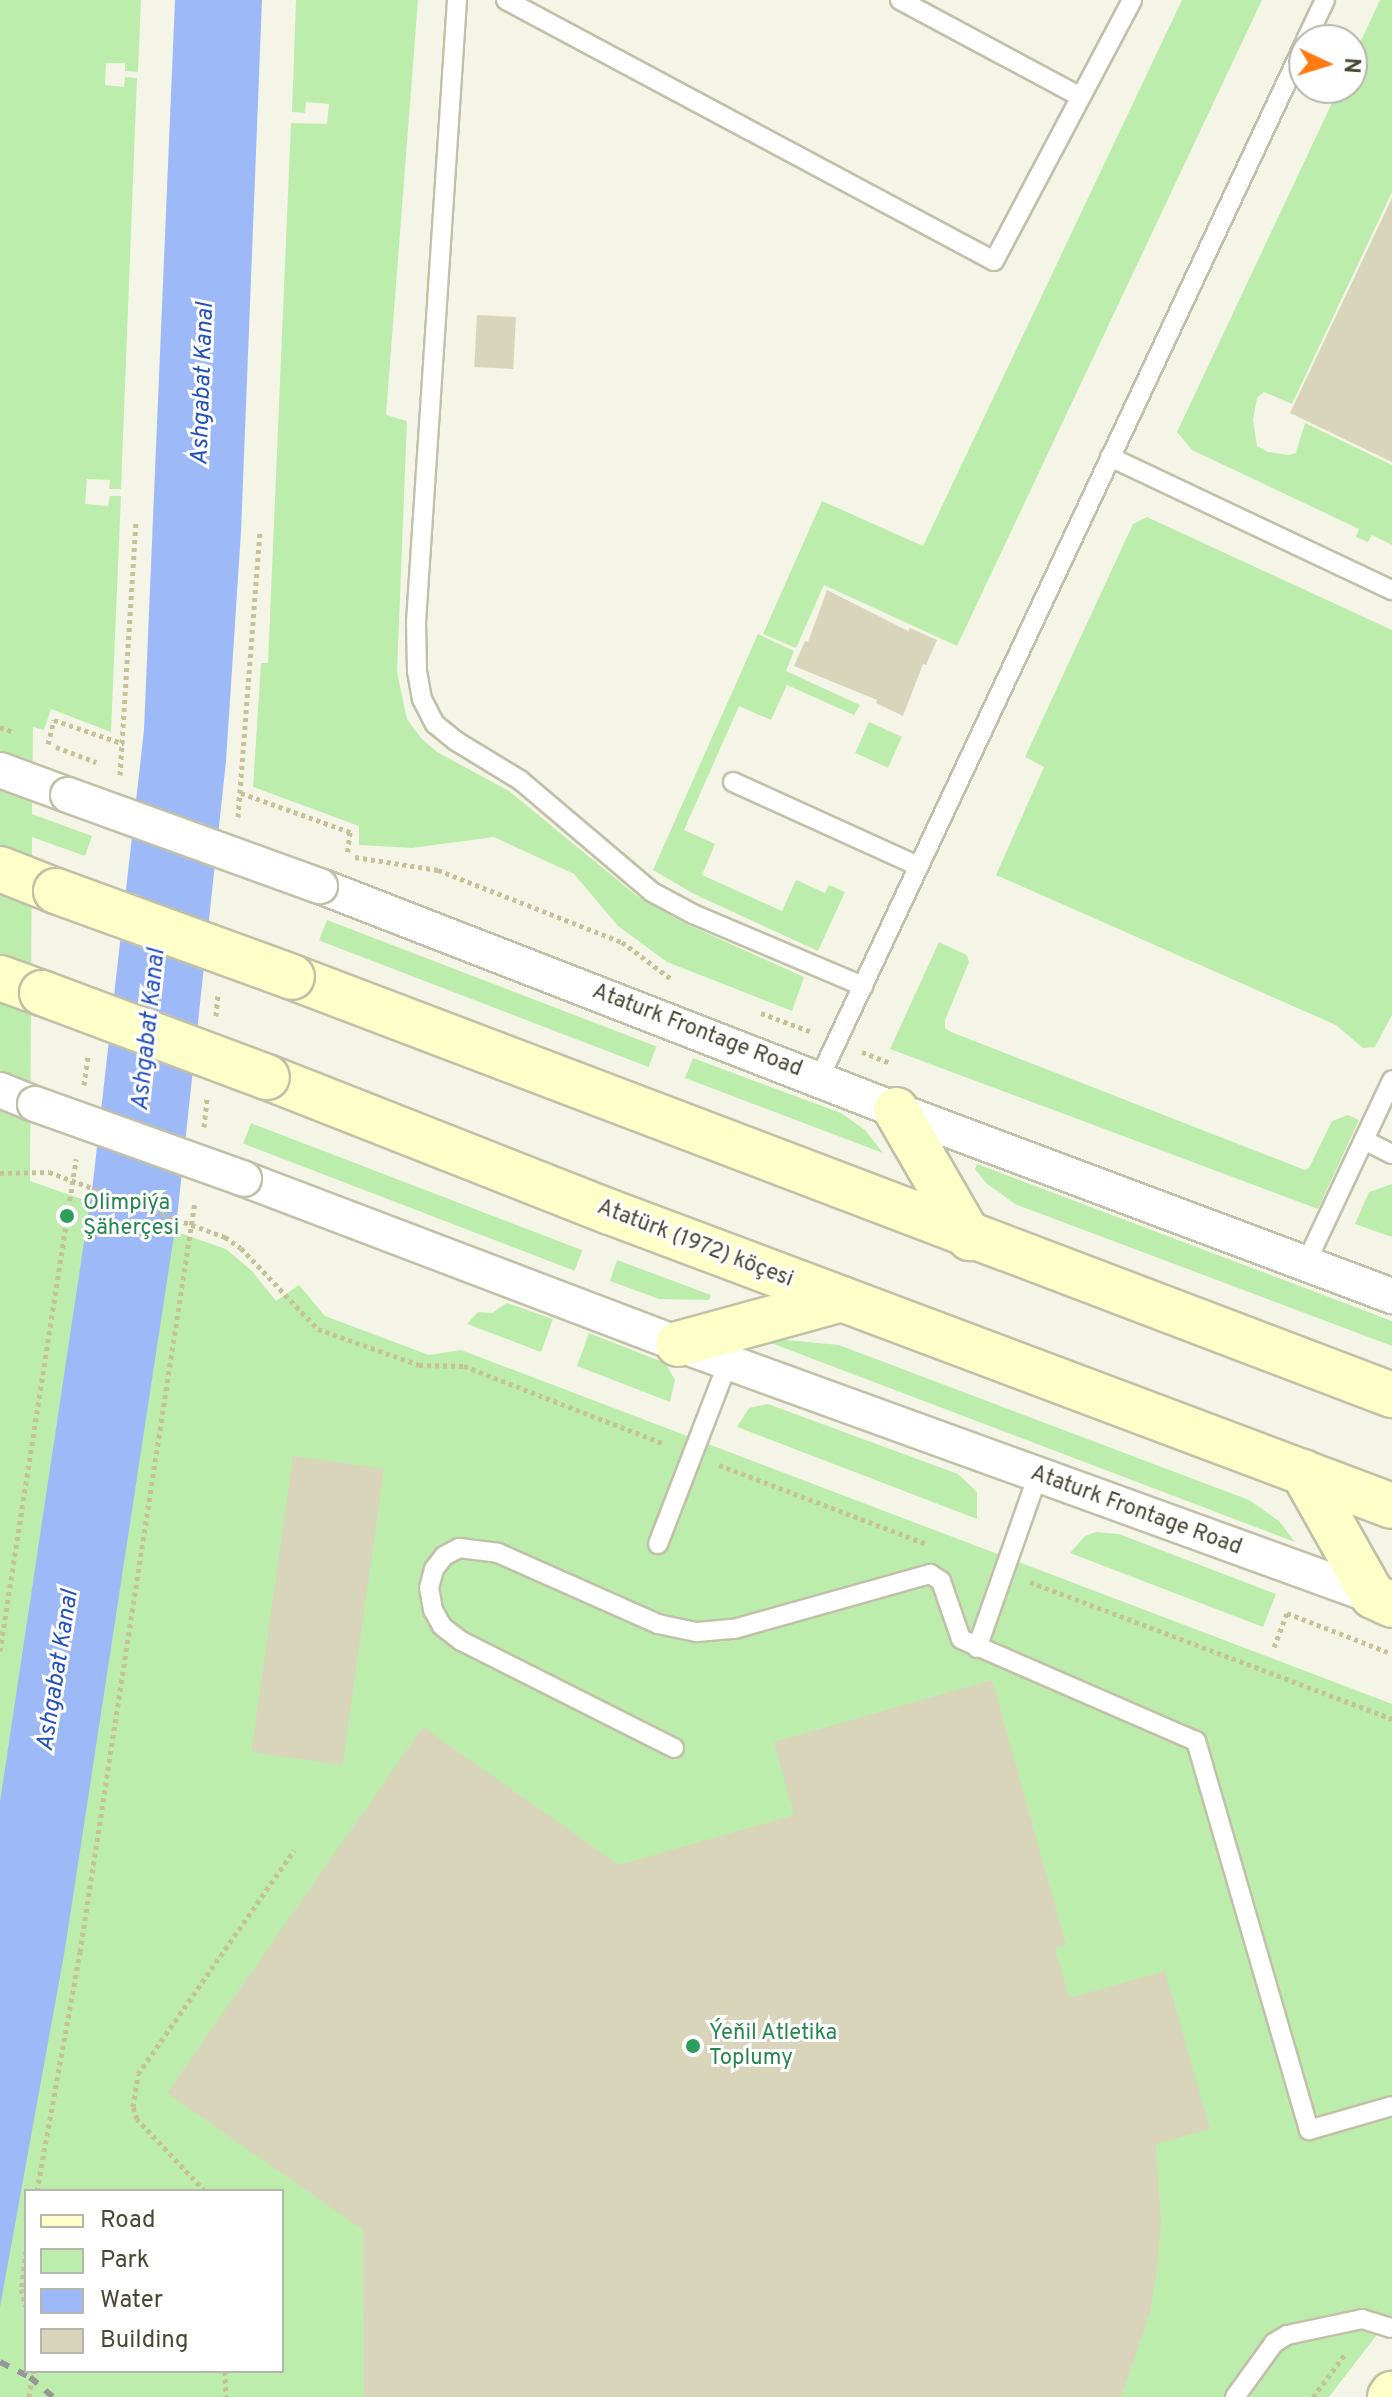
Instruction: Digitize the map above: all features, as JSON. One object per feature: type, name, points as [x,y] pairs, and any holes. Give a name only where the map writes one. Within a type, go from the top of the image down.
[{"type":"main road","points":[[0,869],[648,1111],[970,1238],[1392,1395]]},
{"type":"main road","name":"Atatürk (1972) köçesi","points":[[0,978],[1392,1506]]},
{"type":"main road","points":[[896,1110],[970,1238]]},
{"type":"main road","points":[[678,1344],[842,1299]]},
{"type":"main road","points":[[1303,1472],[1382,1601]]},
{"type":"street","name":"Ataturk Frontage Road","points":[[0,770],[320,886],[896,1110],[1392,1296]]},
{"type":"street","name":"Ataturk Frontage Road","points":[[0,1090],[728,1363],[1382,1601]]},
{"type":"lane","points":[[457,0],[416,622],[417,671],[422,699],[435,724],[456,741],[520,780],[652,892],[693,914],[863,986]]},
{"type":"lane","points":[[506,0],[994,261],[1132,0]]},
{"type":"lane","points":[[900,0],[1081,97]]},
{"type":"lane","points":[[1314,24],[1325,0]]},
{"type":"lane","points":[[819,1079],[1288,78]]},
{"type":"lane","points":[[1110,457],[1392,590]]},
{"type":"lane","points":[[733,782],[918,866]]},
{"type":"lane","points":[[1306,1263],[1392,1080]]},
{"type":"lane","points":[[1364,1140],[1392,1154]]},
{"type":"lane","points":[[658,1544],[728,1363]]},
{"type":"lane","points":[[977,1648],[1038,1475]]},
{"type":"lane","points":[[674,1748],[461,1641],[442,1626],[433,1610],[429,1588],[434,1569],[444,1556],[459,1548],[498,1553],[658,1624],[697,1632],[734,1629],[930,1574],[941,1581],[961,1639],[1196,1741],[1309,2130],[1392,2106]]},
{"type":"lane","points":[[1235,2397],[1274,2343],[1287,2335],[1362,2319],[1391,2328]]},
{"type":"path","points":[[237,824],[260,533]]},
{"type":"path","points":[[48,744],[54,720],[124,744]]},
{"type":"path","points":[[241,793],[350,832],[344,854],[438,870],[622,942],[680,983]]},
{"type":"path","points":[[215,1027],[220,980]]},
{"type":"path","points":[[751,1010],[795,1026]]},
{"type":"path","points":[[202,1136],[208,1090]]},
{"type":"path","points":[[0,1173],[49,1172],[225,1237],[249,1256],[318,1329],[419,1365],[464,1366],[934,1546]]},
{"type":"path","points":[[37,2189],[82,1936],[196,1199]]},
{"type":"path","points":[[1002,1572],[1392,1719]]},
{"type":"path","points":[[1274,1647],[1287,1613],[1390,1653]]},
{"type":"path","points":[[203,2189],[137,2119],[133,2107],[138,2074],[294,1850]]},
{"type":"path","points":[[24,2266],[21,2289],[24,2299]]},
{"type":"path","points":[[29,2397],[33,2373]]},
{"type":"path","points":[[225,2373],[226,2397]]},
{"type":"green space","name":"Olimpiýa Şäherçesi","points":[[0,0],[141,0],[138,72],[125,71],[125,63],[106,63],[105,85],[124,87],[125,77],[137,78],[121,489],[109,489],[110,480],[87,479],[85,504],[108,506],[110,496],[121,496],[111,732],[51,709],[44,730],[33,727],[32,814],[92,836],[85,856],[32,837],[30,1181],[226,1249],[252,1271],[276,1301],[299,1285],[325,1316],[429,1355],[461,1350],[1392,1704],[1392,2315],[1329,2397],[0,2397]]},
{"type":"green space","points":[[296,0],[418,0],[386,415],[407,421],[397,672],[407,719],[421,738],[437,752],[509,791],[637,896],[682,922],[804,977],[792,1011],[667,962],[618,926],[574,874],[494,837],[412,848],[359,845],[359,826],[253,787],[261,663],[268,663],[291,123],[327,124],[329,104],[306,102],[305,113],[292,112]]},
{"type":"green space","points":[[1182,0],[1262,0],[957,646],[824,585],[796,648],[763,634],[822,501],[923,546]]},
{"type":"green space","points":[[1380,0],[1392,0],[1392,192],[1292,404],[1264,392],[1257,398],[1253,420],[1257,446],[1268,452],[1296,453],[1305,423],[1392,465],[1392,545],[1372,535],[1368,542],[1356,537],[1359,529],[1192,450],[1177,432],[1331,104],[1368,104],[1368,26]]},
{"type":"green space","points":[[1147,517],[1392,630],[1392,1015],[1375,1047],[1363,1048],[1336,1025],[996,875],[1044,767],[1025,757],[1133,524]]},
{"type":"green space","points":[[758,634],[794,651],[786,671],[860,705],[854,715],[787,685],[771,720],[739,706],[684,830],[715,844],[702,875],[782,911],[796,880],[825,893],[829,885],[845,892],[818,951],[694,894],[653,870]]},
{"type":"green space","points":[[869,722],[902,737],[888,768],[855,753]]},
{"type":"green space","points":[[327,920],[657,1047],[649,1067],[319,941]]},
{"type":"green space","points":[[939,942],[967,955],[969,962],[945,1020],[945,1028],[951,1032],[1305,1170],[1309,1168],[1332,1121],[1348,1115],[1359,1120],[1318,1209],[890,1049]]},
{"type":"green space","points":[[693,1058],[841,1113],[865,1130],[883,1153],[685,1078]]},
{"type":"green space","points":[[251,1123],[582,1250],[575,1271],[243,1144]]},
{"type":"green space","points":[[977,1164],[1392,1321],[1392,1346],[1015,1204],[986,1183],[975,1169]]},
{"type":"green space","points":[[1392,1184],[1392,1237],[1355,1224],[1369,1192]]},
{"type":"green space","points":[[617,1260],[711,1295],[709,1300],[659,1299],[610,1281]]},
{"type":"green space","points":[[507,1303],[553,1319],[541,1352],[467,1324],[478,1312],[492,1313]]},
{"type":"green space","points":[[589,1333],[665,1363],[675,1380],[670,1402],[577,1366]]},
{"type":"green space","points":[[786,1340],[839,1345],[1249,1500],[1279,1521],[1295,1542],[771,1343]]},
{"type":"green space","points":[[768,1404],[958,1474],[977,1492],[977,1519],[737,1427],[749,1408]]},
{"type":"green space","points":[[1096,1532],[1119,1534],[1276,1594],[1263,1627],[1070,1553],[1085,1536]]},
{"type":"water","name":"Ashgabat Kanal","points":[[175,0],[262,0],[241,532],[226,761],[178,1209],[65,1949],[0,2307],[0,1802],[93,1182],[144,730]]},
{"type":"building","points":[[1392,198],[1392,462],[1290,413]]},
{"type":"building","points":[[477,315],[516,317],[513,369],[474,367]]},
{"type":"building","points":[[827,590],[908,631],[910,628],[937,640],[926,665],[923,664],[903,716],[876,703],[877,700],[794,666],[805,641],[808,642]]},
{"type":"building","points":[[293,1456],[384,1469],[342,1765],[251,1752]]},
{"type":"building","name":"Ýeňil Atletika Toplumy","points":[[992,1680],[1066,1945],[1055,1948],[1069,1998],[1165,1971],[1210,2129],[1156,2144],[1161,2223],[1157,2270],[1150,2312],[1121,2397],[364,2397],[363,2230],[167,2093],[423,1727],[619,1865],[794,1815],[774,1742]]},
{"type":"railway","points":[[0,2362],[30,2377],[53,2397]]},
{"type":"place","name":"Olimpiýa Şäherçesi","points":[[67,1216]]},
{"type":"place","name":"Ýeňil Atletika Toplumy","points":[[693,2046]]}]
